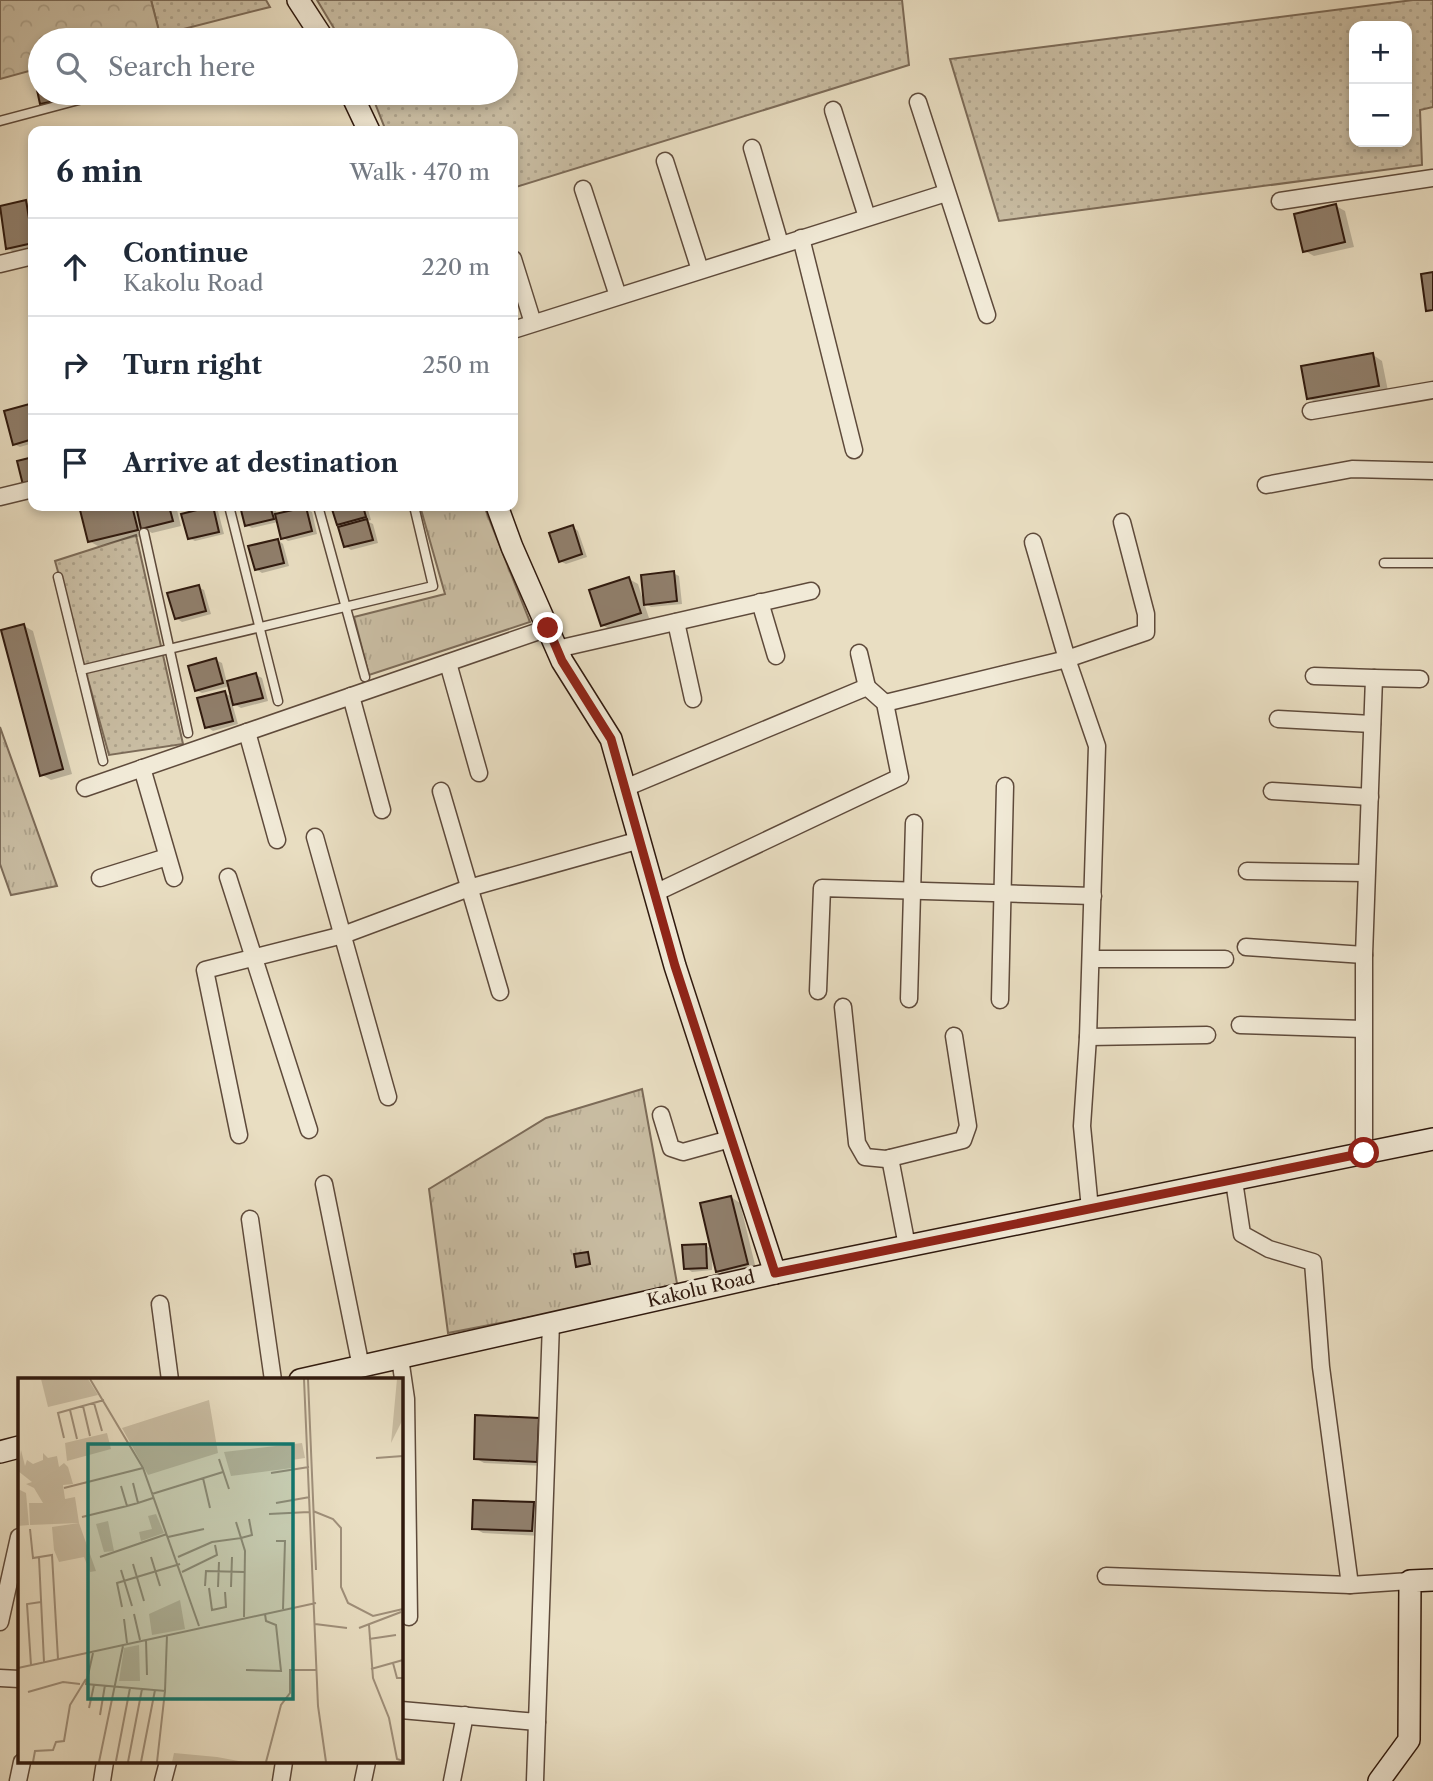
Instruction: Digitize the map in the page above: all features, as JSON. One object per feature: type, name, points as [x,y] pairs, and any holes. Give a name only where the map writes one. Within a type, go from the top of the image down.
[{"type":"main road","points":[[298,0],[316,28]]},
{"type":"main road","points":[[357,105],[367,126]]},
{"type":"main road","points":[[499,511],[557,649],[611,739],[730,1139],[775,1273]]},
{"type":"main road","name":"Kakolu Road","points":[[309,1378],[775,1273],[1433,1139]]},
{"type":"main road","points":[[0,1452],[18,1447]]},
{"type":"main road","points":[[1379,1781],[1409,1740],[1410,1581],[1433,1580]]},
{"type":"street","points":[[918,102],[987,315]]},
{"type":"street","points":[[833,110],[867,217]]},
{"type":"street","points":[[752,148],[780,244]]},
{"type":"street","points":[[665,161],[700,270]]},
{"type":"street","points":[[1280,201],[1433,178]]},
{"type":"street","points":[[583,189],[618,296]]},
{"type":"street","points":[[518,328],[946,193]]},
{"type":"street","points":[[801,238],[854,450]]},
{"type":"street","points":[[0,264],[28,257]]},
{"type":"street","points":[[518,275],[533,323]]},
{"type":"street","points":[[1311,411],[1433,390]]},
{"type":"street","points":[[1266,485],[1352,469],[1433,471]]},
{"type":"street","points":[[0,497],[28,490]]},
{"type":"street","points":[[885,703],[1068,659],[1146,632],[1146,614],[1122,523]]},
{"type":"street","points":[[1033,542],[1097,746],[1088,1037],[1082,1126],[1090,1209]]},
{"type":"street","points":[[557,649],[811,591]]},
{"type":"street","points":[[760,602],[776,656]]},
{"type":"street","points":[[676,622],[693,699]]},
{"type":"street","points":[[85,788],[548,628]]},
{"type":"street","points":[[655,893],[900,777],[885,703],[867,687],[859,653]]},
{"type":"street","points":[[448,663],[479,773]]},
{"type":"street","points":[[1314,676],[1420,679]]},
{"type":"street","points":[[1364,1153],[1364,955],[1374,678]]},
{"type":"street","points":[[625,789],[867,687]]},
{"type":"street","points":[[351,696],[382,810]]},
{"type":"street","points":[[1278,719],[1372,724]]},
{"type":"street","points":[[247,732],[277,840]]},
{"type":"street","points":[[142,768],[174,878]]},
{"type":"street","points":[[1000,1000],[1005,786]]},
{"type":"street","points":[[441,791],[499,992]]},
{"type":"street","points":[[1272,792],[1370,797]]},
{"type":"street","points":[[909,999],[914,823]]},
{"type":"street","points":[[315,837],[388,1097]]},
{"type":"street","points":[[239,1135],[205,970],[253,955],[343,934],[469,888],[640,840]]},
{"type":"street","points":[[100,878],[167,857]]},
{"type":"street","points":[[1247,872],[1366,873]]},
{"type":"street","points":[[228,877],[309,1130]]},
{"type":"street","points":[[818,990],[822,888],[1093,896]]},
{"type":"street","points":[[1246,947],[1364,955]]},
{"type":"street","points":[[1091,959],[1225,959]]},
{"type":"street","points":[[843,1007],[857,1143],[864,1157],[891,1158],[955,1144],[967,1135],[968,1126],[954,1036]]},
{"type":"street","points":[[1240,1025],[1363,1029]]},
{"type":"street","points":[[1088,1037],[1208,1035]]},
{"type":"street","points":[[661,1115],[671,1148],[683,1152],[730,1139]]},
{"type":"street","points":[[891,1158],[907,1246]]},
{"type":"street","points":[[1234,1181],[1241,1234],[1269,1249],[1313,1262],[1321,1367],[1350,1585]]},
{"type":"street","points":[[324,1184],[361,1367]]},
{"type":"street","points":[[250,1219],[273,1378]]},
{"type":"street","points":[[160,1304],[170,1378]]},
{"type":"street","points":[[535,1781],[551,1324]]},
{"type":"street","points":[[400,1358],[407,1399],[409,1616]]},
{"type":"street","points":[[0,1622],[18,1541]]},
{"type":"street","points":[[1106,1576],[1350,1585],[1410,1581]]},
{"type":"street","points":[[0,1678],[18,1679]]},
{"type":"street","points":[[402,1710],[537,1722]]},
{"type":"street","points":[[452,1781],[465,1715]]},
{"type":"street","points":[[163,1781],[167,1764]]},
{"type":"lane","points":[[0,121],[60,105]]},
{"type":"lane","points":[[230,511],[278,701]]},
{"type":"lane","points":[[319,511],[365,677]]},
{"type":"lane","points":[[81,670],[433,586],[415,511]]},
{"type":"lane","points":[[144,533],[188,733]]},
{"type":"lane","points":[[1384,563],[1433,564]]},
{"type":"lane","points":[[58,577],[103,761]]},
{"type":"green space","points":[[0,0],[151,0],[158,28],[28,28],[28,71],[0,79]]},
{"type":"green space","points":[[151,0],[266,0],[270,7],[188,28],[158,28]]},
{"type":"green space","points":[[317,0],[902,0],[909,65],[518,186],[518,126],[384,126],[376,105],[518,105],[518,28],[334,28]]},
{"type":"green space","points":[[1413,0],[1433,0],[1433,107],[1420,110],[1422,165],[999,221],[950,59]]},
{"type":"green space","points":[[421,511],[486,511],[530,622],[369,675],[354,617],[445,594]]},
{"type":"green space","points":[[136,535],[183,744],[109,755],[55,561]]},
{"type":"green space","points":[[0,727],[57,886],[11,895],[0,864]]},
{"type":"green space","points":[[642,1089],[678,1289],[448,1333],[429,1189],[546,1118]]},
{"type":"building","points":[[26,200],[28,244],[6,249],[0,206]]},
{"type":"building","points":[[1336,204],[1345,242],[1303,252],[1294,214]]},
{"type":"building","points":[[1433,272],[1433,310],[1426,311],[1421,274]]},
{"type":"building","points":[[1373,353],[1379,386],[1307,399],[1301,366]]},
{"type":"building","points":[[28,404],[28,440],[13,445],[4,411]]},
{"type":"building","points":[[28,458],[28,488],[24,489],[17,461]]},
{"type":"building","points":[[80,511],[133,511],[138,530],[88,542]]},
{"type":"building","points":[[137,511],[170,511],[173,521],[141,529]]},
{"type":"building","points":[[214,511],[219,532],[188,539],[181,514]]},
{"type":"building","points":[[241,511],[272,511],[274,519],[245,526]]},
{"type":"building","points":[[307,511],[312,531],[281,539],[275,514]]},
{"type":"building","points":[[333,511],[364,511],[366,517],[337,525]]},
{"type":"building","points":[[367,519],[373,540],[344,547],[338,527]]},
{"type":"building","points":[[573,525],[582,554],[559,562],[549,533]]},
{"type":"building","points":[[278,539],[284,563],[255,570],[248,546]]},
{"type":"building","points":[[674,571],[677,601],[644,605],[641,575]]},
{"type":"building","points":[[629,577],[641,613],[601,626],[589,590]]},
{"type":"building","points":[[199,585],[206,611],[175,619],[167,593]]},
{"type":"building","points":[[24,624],[63,769],[40,776],[1,630]]},
{"type":"building","points":[[216,658],[223,683],[195,691],[188,666]]},
{"type":"building","points":[[256,673],[263,698],[233,705],[227,681]]},
{"type":"building","points":[[225,691],[233,721],[205,728],[197,698]]},
{"type":"building","points":[[731,1196],[748,1264],[716,1272],[700,1203]]},
{"type":"building","points":[[706,1244],[707,1268],[684,1269],[682,1245]]},
{"type":"building","points":[[588,1252],[590,1264],[576,1267],[574,1254]]},
{"type":"building","points":[[475,1415],[539,1418],[537,1462],[474,1459]]},
{"type":"building","points":[[473,1500],[534,1502],[532,1531],[472,1529]]},
{"type":"route","points":[[548,628],[562,661],[611,739],[675,966],[775,1273],[1364,1153]]}]
